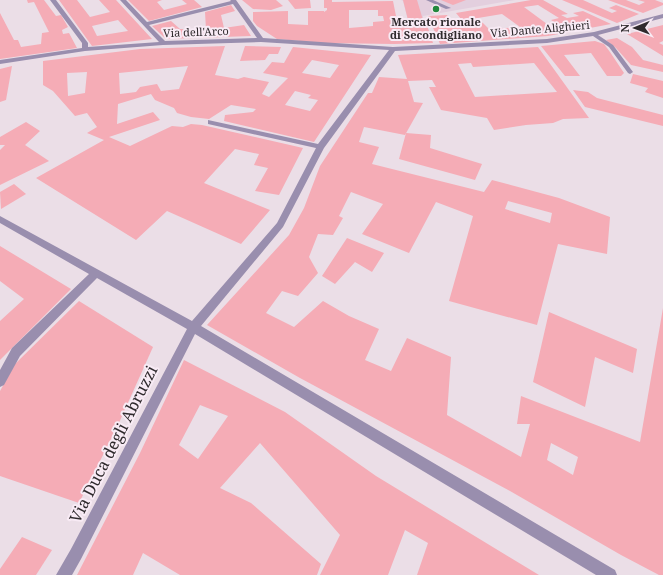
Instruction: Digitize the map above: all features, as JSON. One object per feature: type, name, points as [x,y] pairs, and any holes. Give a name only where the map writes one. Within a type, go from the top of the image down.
[{"type":"street","points":[[53,0],[85,43],[85,49]]},
{"type":"street","points":[[123,0],[163,43]]},
{"type":"street","points":[[429,0],[448,8]]},
{"type":"street","points":[[146,24],[234,1],[261,40]]},
{"type":"street","name":"Via Dante Alighieri","points":[[393,49],[547,40],[594,34],[663,16]]},
{"type":"street","points":[[594,34],[610,46],[630,72]]},
{"type":"street","name":"Via dell'Arco","points":[[0,62],[85,49],[163,43],[261,40],[393,49]]},
{"type":"street","name":"Via Duca degli Abruzzi","points":[[63,575],[76,554],[193,327],[280,225],[320,147],[393,49]]},
{"type":"street","points":[[211,122],[320,147]]},
{"type":"street","points":[[0,219],[193,327],[610,575]]},
{"type":"street","points":[[0,381],[16,352],[96,273]]},
{"type":"shaded area","name":"Mercato rionale di Secondigliano","points":[[401,0],[515,0],[423,16],[423,20],[408,20],[403,1]]},
{"type":"building","points":[[27,0],[44,0],[56,16],[61,15],[68,27],[62,30],[63,34],[69,33],[77,48],[0,59],[0,13],[14,40],[18,40],[21,47],[41,44],[42,33],[49,32],[34,2],[28,3]]},
{"type":"building","points":[[59,0],[77,0],[90,17],[110,12],[99,0],[116,0],[152,39],[92,46]],"holes":[[[118,20],[128,31],[97,36],[92,26]]]},
{"type":"building","points":[[128,0],[162,0],[157,2],[164,10],[187,4],[182,0],[194,0],[202,7],[149,21]]},
{"type":"building","points":[[242,0],[276,0],[283,6],[271,10],[253,9]]},
{"type":"building","points":[[288,0],[310,0],[311,8],[295,9]]},
{"type":"building","points":[[324,0],[332,0],[332,2],[393,1],[397,21],[426,22],[433,43],[324,43],[277,39],[257,26],[253,21],[253,12],[288,11],[288,24],[308,25],[308,11],[324,12],[327,8],[324,8]],"holes":[[[349,10],[378,10],[378,16],[383,16],[384,21],[373,22],[373,26],[349,28]]]},
{"type":"building","points":[[403,0],[417,0],[423,20],[408,20]]},
{"type":"building","points":[[441,0],[466,0],[453,5]]},
{"type":"building","points":[[531,0],[543,0],[568,14],[561,15],[567,18],[579,16],[573,13],[583,11],[611,24],[548,36],[440,44],[428,16],[447,15],[452,27],[466,25],[456,13]],"holes":[[[538,5],[559,18],[551,20],[554,22],[547,24],[524,7]],[[502,14],[520,27],[489,29],[478,18]]]},
{"type":"building","points":[[562,0],[583,0],[612,13],[617,11],[609,8],[616,5],[639,14],[617,23]]},
{"type":"building","points":[[608,0],[626,0],[639,5],[645,2],[638,0],[655,0],[663,3],[663,5],[643,13]]},
{"type":"building","points":[[231,5],[235,11],[221,15],[224,28],[244,25],[251,36],[166,39],[152,26],[171,21],[180,29],[206,29],[205,12]]},
{"type":"building","points":[[663,25],[663,41],[659,43],[663,45],[663,56],[627,34]]},
{"type":"building","points":[[617,38],[632,47],[643,60],[663,65],[663,72],[631,65],[616,48],[606,40]]},
{"type":"building","points":[[595,41],[604,44],[610,52],[624,73],[621,76],[607,76],[591,53],[564,55],[580,76],[565,76],[541,46]]},
{"type":"building","points":[[225,46],[215,75],[238,79],[244,77],[269,82],[262,94],[269,97],[288,78],[263,73],[272,62],[284,63],[293,47],[371,55],[314,142],[224,121],[225,115],[253,112],[256,109],[231,105],[209,119],[191,117],[177,113],[174,108],[155,100],[151,94],[118,104],[117,124],[153,112],[160,120],[109,137],[130,146],[172,126],[183,127],[191,124],[202,125],[303,148],[279,195],[255,191],[268,168],[254,165],[259,154],[235,149],[204,183],[270,210],[241,244],[167,211],[136,240],[36,178],[104,140],[87,133],[97,127],[87,113],[75,116],[53,91],[43,85],[43,61],[140,49]],"holes":[[[312,60],[339,65],[330,78],[302,73]],[[188,66],[179,89],[161,91],[157,84],[140,87],[136,92],[120,94],[119,73]],[[87,72],[85,93],[68,96],[67,73]],[[295,91],[311,95],[308,98],[318,100],[310,111],[285,105]]]},
{"type":"building","points":[[245,46],[281,47],[278,54],[269,54],[265,60],[240,61]]},
{"type":"building","points":[[538,47],[589,118],[563,119],[553,123],[494,130],[487,118],[441,110],[429,87],[436,87],[432,80],[408,81],[414,102],[423,103],[405,135],[364,127],[359,142],[379,147],[372,164],[484,192],[492,180],[559,198],[610,217],[607,254],[558,244],[537,325],[449,301],[473,216],[436,202],[409,253],[362,234],[383,204],[351,192],[339,216],[343,218],[333,235],[318,234],[309,257],[318,273],[298,296],[282,291],[266,313],[294,327],[323,301],[349,316],[379,329],[365,360],[391,371],[407,338],[451,357],[447,415],[521,457],[530,424],[517,424],[521,396],[640,442],[663,308],[663,575],[659,575],[621,555],[510,491],[300,378],[207,325],[289,235],[304,208],[320,166],[368,93],[372,93],[379,77],[407,79],[398,55]],"holes":[[[471,63],[473,67],[534,63],[557,92],[475,97],[458,64]],[[508,201],[552,213],[550,223],[505,209]],[[551,443],[578,457],[573,475],[547,460]]]},
{"type":"building","points":[[12,66],[6,100],[0,102],[0,69]]},
{"type":"building","points":[[633,74],[663,81],[663,98],[645,92],[648,88],[630,83]]},
{"type":"building","points":[[573,90],[588,92],[597,98],[663,115],[663,126],[585,107]]},
{"type":"building","points":[[26,122],[40,131],[25,145],[49,161],[0,185],[0,150],[5,145],[0,145],[0,137]]},
{"type":"building","points":[[406,133],[431,135],[430,148],[482,164],[475,180],[399,159]]},
{"type":"building","points":[[14,184],[26,194],[1,209],[0,192]]},
{"type":"building","points":[[347,238],[384,253],[372,272],[355,262],[335,284],[322,276]]},
{"type":"building","points":[[0,246],[71,289],[0,360],[0,321],[24,299],[0,281]]},
{"type":"building","points":[[79,301],[153,347],[118,425],[79,503],[0,476],[0,391],[15,364]]},
{"type":"building","points":[[549,312],[637,349],[633,373],[595,357],[585,407],[533,382]]},
{"type":"building","points":[[184,360],[285,412],[376,476],[539,575],[417,575],[428,543],[405,530],[388,575],[320,575],[340,535],[260,443],[220,488],[251,503],[321,564],[317,575],[180,575],[143,553],[133,575],[77,575],[140,453]],"holes":[[[200,405],[228,416],[198,459],[179,445]]]},
{"type":"building","points":[[22,537],[52,550],[36,575],[0,575],[0,569]]},
{"type":"place","name":"Mercato rionale di Secondigliano","points":[[436,9]]}]
